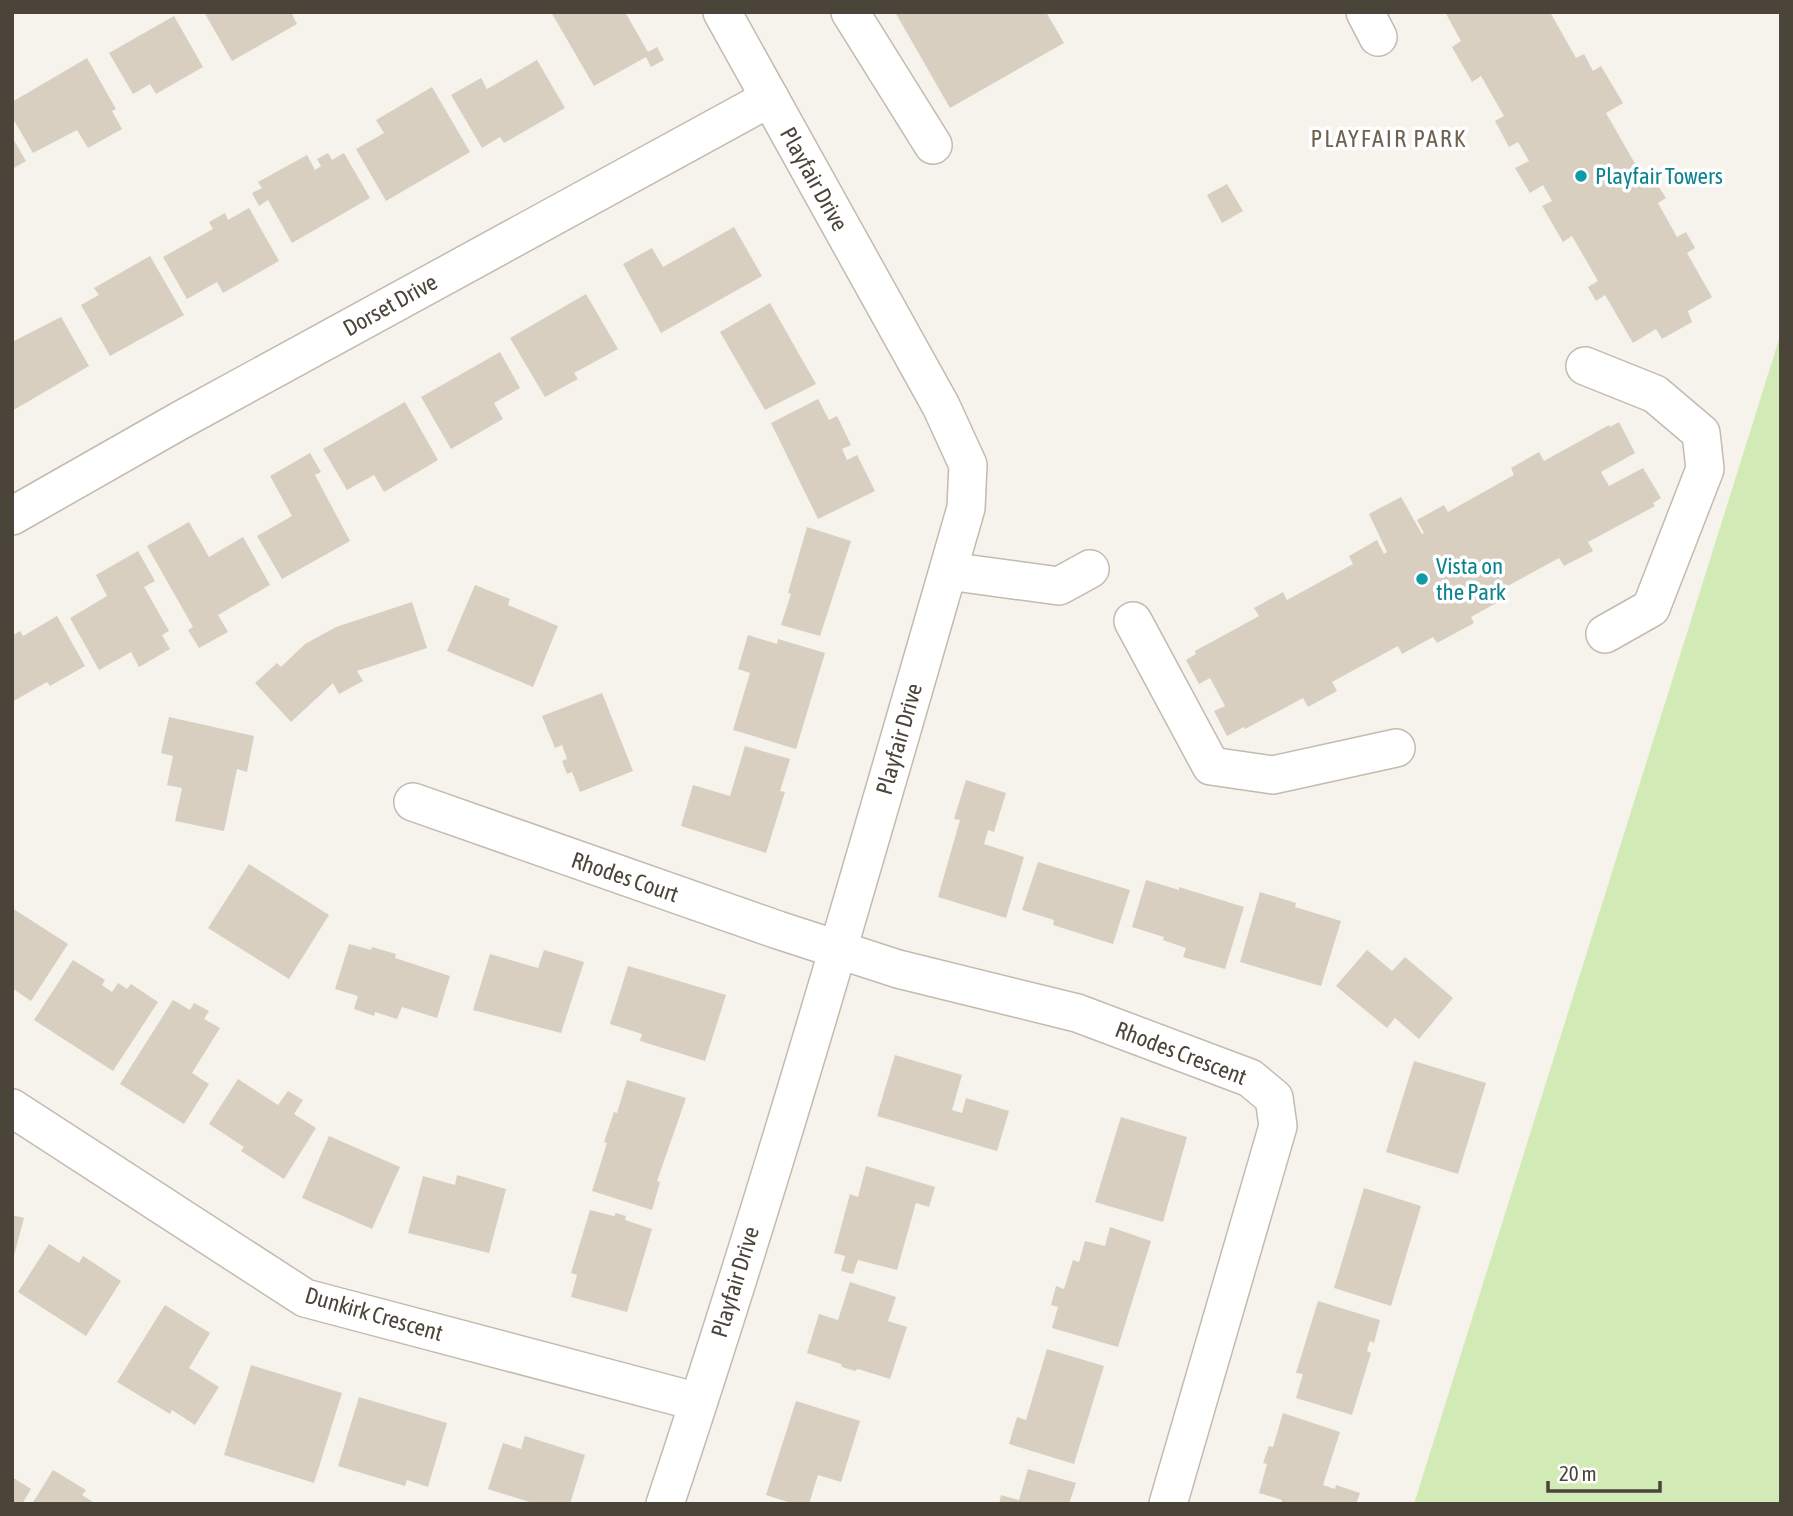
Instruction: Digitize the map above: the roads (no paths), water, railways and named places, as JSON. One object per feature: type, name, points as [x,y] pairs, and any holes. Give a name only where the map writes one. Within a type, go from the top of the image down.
[{"type":"street","name":"Playfair Drive","points":[[664,1504],[838,949],[966,508],[968,465],[941,406],[722,12]]},
{"type":"street","points":[[850,12],[933,145]]},
{"type":"street","name":"Dorset Drive","points":[[12,516],[179,421],[770,98]]},
{"type":"street","points":[[1585,366],[1655,394],[1701,433],[1705,469],[1651,608],[1605,634]]},
{"type":"street","points":[[948,571],[1059,586],[1090,569]]},
{"type":"street","points":[[1133,621],[1211,766],[1273,775],[1396,748]]},
{"type":"street","name":"Rhodes Court","points":[[413,802],[838,949]]},
{"type":"street","name":"Rhodes Crescent","points":[[838,949],[898,969],[1077,1013],[1250,1078],[1274,1098],[1278,1126],[1168,1504]]},
{"type":"street","name":"Dunkirk Crescent","points":[[12,1108],[305,1298],[698,1402]]},
{"type":"place","name":"Playfair Towers","points":[[1581,176]]},
{"type":"place","name":"Vista on the Park","points":[[1422,579]]},
{"type":"district","name":"PLAYFAIR PARK","points":[[1389,138]]}]
